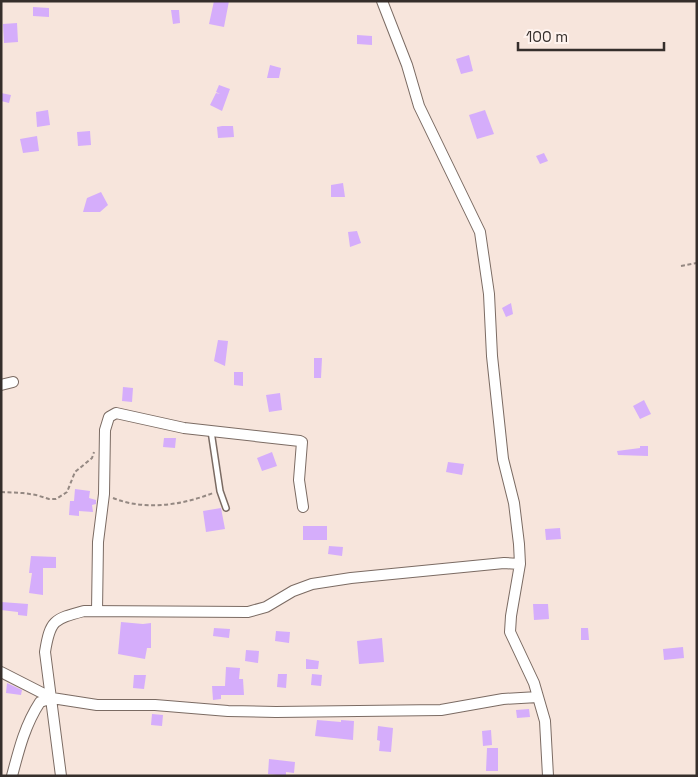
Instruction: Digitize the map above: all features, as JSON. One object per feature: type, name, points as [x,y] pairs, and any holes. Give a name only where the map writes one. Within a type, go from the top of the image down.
[{"type":"street","points":[[382,1],[407,65],[419,106],[480,232],[489,294],[492,356],[503,459],[514,503],[520,564],[510,632],[534,683],[545,721],[548,776]]},
{"type":"street","points":[[1,385],[13,382]]},
{"type":"street","points":[[97,611],[98,542],[104,494],[105,430],[109,418],[116,413],[184,428],[302,442],[299,480],[303,507]]},
{"type":"street","points":[[61,776],[46,652],[48,632],[59,618],[84,611],[248,612],[266,607],[293,591],[312,584],[351,578],[504,563],[520,564]]},
{"type":"street","points":[[1,672],[52,698],[97,705],[155,705],[228,711],[276,712],[441,710],[502,699],[538,697]]},
{"type":"street","points":[[12,776],[21,740],[33,713],[40,702],[52,698]]},
{"type":"lane","points":[[211,430],[220,491],[226,508]]},
{"type":"path","points":[[682,266],[697,263]]},
{"type":"path","points":[[1,492],[22,493],[56,499],[67,492],[75,472],[92,458],[94,451]]},
{"type":"path","points":[[104,494],[126,503],[157,506],[197,500],[220,491]]},
{"type":"building","points":[[214,1],[229,1],[224,27],[209,24]]},
{"type":"building","points":[[33,7],[49,8],[49,17],[33,16]]},
{"type":"building","points":[[171,10],[179,10],[180,23],[173,24]]},
{"type":"building","points":[[17,23],[18,42],[4,43],[3,24]]},
{"type":"building","points":[[357,35],[372,36],[372,45],[357,44]]},
{"type":"building","points":[[469,55],[473,71],[461,74],[456,59]]},
{"type":"building","points":[[270,65],[281,68],[279,78],[267,78]]},
{"type":"building","points":[[219,85],[230,89],[222,111],[210,105],[216,93],[220,94],[216,92]]},
{"type":"building","points":[[1,93],[11,95],[9,103],[1,101]]},
{"type":"building","points":[[48,110],[50,125],[37,127],[36,112]]},
{"type":"building","points":[[485,110],[494,134],[477,139],[469,115]]},
{"type":"building","points":[[233,126],[234,137],[218,138],[217,127]]},
{"type":"building","points":[[90,131],[91,145],[78,146],[77,132]]},
{"type":"building","points":[[37,136],[39,151],[23,153],[20,139]]},
{"type":"building","points":[[544,153],[548,161],[540,164],[536,156]]},
{"type":"building","points":[[343,183],[345,197],[331,197],[331,185]]},
{"type":"building","points":[[101,192],[108,205],[100,212],[83,212],[87,198]]},
{"type":"building","points":[[357,231],[361,243],[350,247],[348,232]]},
{"type":"building","points":[[511,303],[513,314],[506,317],[502,308]]},
{"type":"building","points":[[218,340],[228,341],[225,366],[214,361]]},
{"type":"building","points":[[314,358],[322,358],[321,378],[314,378]]},
{"type":"building","points":[[234,372],[243,372],[243,386],[234,385]]},
{"type":"building","points":[[123,387],[133,388],[132,402],[122,401]]},
{"type":"building","points":[[280,393],[282,410],[269,412],[266,395]]},
{"type":"building","points":[[644,400],[651,414],[640,419],[633,406]]},
{"type":"building","points":[[164,438],[176,438],[175,448],[163,447]]},
{"type":"building","points":[[640,446],[648,446],[648,456],[618,455],[617,451],[640,448]]},
{"type":"building","points":[[272,452],[277,466],[262,471],[257,458]]},
{"type":"building","points":[[448,462],[464,464],[462,475],[446,472]]},
{"type":"building","points":[[75,489],[90,491],[89,498],[96,500],[96,504],[92,505],[93,512],[79,511],[79,516],[69,515],[70,501],[74,501]]},
{"type":"building","points":[[221,508],[225,529],[206,532],[203,511]]},
{"type":"building","points":[[303,526],[327,526],[327,540],[303,540]]},
{"type":"building","points":[[560,528],[561,539],[546,540],[545,529]]},
{"type":"building","points":[[329,546],[343,547],[342,556],[328,554]]},
{"type":"building","points":[[31,556],[56,557],[56,568],[43,568],[43,595],[29,593],[32,573],[29,573]]},
{"type":"building","points":[[1,602],[28,604],[27,616],[18,615],[18,612],[1,610]]},
{"type":"building","points":[[533,604],[548,604],[549,619],[534,620]]},
{"type":"building","points":[[121,622],[151,623],[151,648],[147,648],[145,659],[118,654]]},
{"type":"building","points":[[214,628],[230,629],[229,638],[213,636]]},
{"type":"building","points":[[581,628],[588,628],[589,640],[581,640]]},
{"type":"building","points":[[276,631],[290,632],[289,643],[275,641]]},
{"type":"building","points":[[382,638],[384,662],[359,664],[357,641]]},
{"type":"building","points":[[683,647],[684,658],[664,660],[663,649]]},
{"type":"building","points":[[246,650],[259,651],[258,663],[245,661]]},
{"type":"building","points":[[306,659],[319,661],[318,669],[306,669]]},
{"type":"building","points":[[226,667],[240,668],[239,679],[243,679],[244,695],[221,695],[221,699],[213,700],[212,686],[225,686]]},
{"type":"building","points":[[278,674],[287,674],[286,688],[277,687]]},
{"type":"building","points":[[312,674],[322,675],[321,686],[311,685]]},
{"type":"building","points":[[134,675],[146,675],[144,689],[133,688]]},
{"type":"building","points":[[7,683],[22,690],[21,695],[6,693]]},
{"type":"building","points":[[529,709],[530,717],[517,718],[516,710]]},
{"type":"building","points":[[152,714],[163,715],[162,726],[151,725]]},
{"type":"building","points":[[317,720],[354,721],[353,740],[315,736]]},
{"type":"building","points":[[378,726],[393,728],[391,752],[379,751],[380,741],[377,740]]},
{"type":"building","points":[[491,730],[492,745],[483,746],[482,731]]},
{"type":"building","points":[[487,748],[498,748],[498,771],[486,771]]},
{"type":"building","points":[[269,759],[295,762],[294,773],[286,772],[286,776],[268,774]]}]
